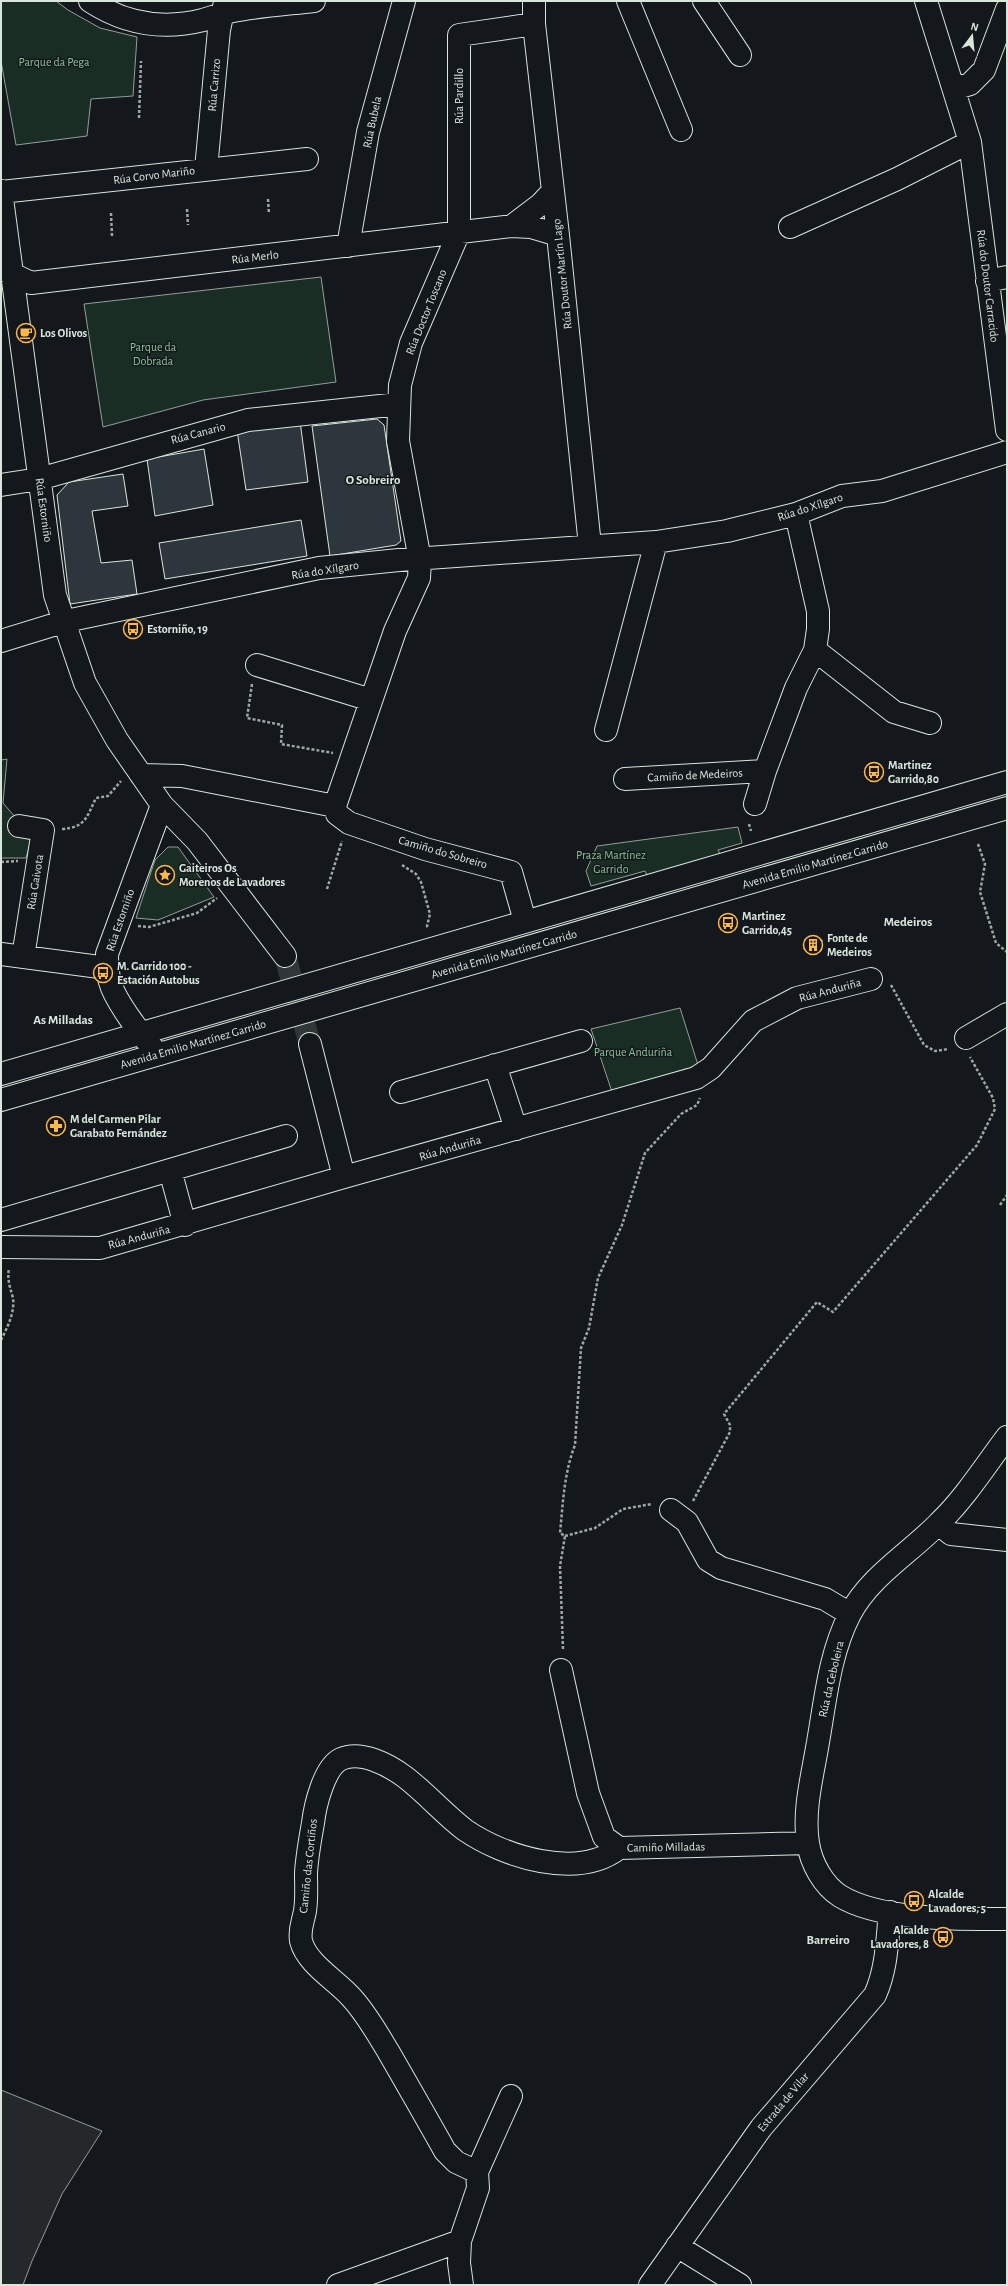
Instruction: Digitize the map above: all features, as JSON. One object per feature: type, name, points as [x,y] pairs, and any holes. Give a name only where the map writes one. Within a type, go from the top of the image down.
[{"type":"street","points":[[90,1],[122,18],[157,25],[190,22],[223,8],[233,11],[314,1]]},
{"type":"street","name":"Rúa Bubela","points":[[348,246],[368,132],[383,72],[404,1]]},
{"type":"street","name":"Rúa Doutor Martín Lago","points":[[534,1],[534,24],[558,235],[590,546]]},
{"type":"street","points":[[628,1],[681,130]]},
{"type":"street","points":[[704,1],[740,55]]},
{"type":"street","name":"Rúa do Doutor Carracido","points":[[926,1],[970,142],[997,279],[1007,430]]},
{"type":"street","name":"Rúa Carrizo","points":[[206,169],[223,8]]},
{"type":"street","points":[[954,89],[970,84],[984,70],[1007,8]]},
{"type":"street","name":"Rúa Pardillo","points":[[459,232],[459,35],[534,24]]},
{"type":"street","points":[[790,227],[897,179],[970,142]]},
{"type":"street","name":"Rúa Corvo Mariño","points":[[1,191],[307,159]]},
{"type":"street","name":"Rúa Estorniño","points":[[1,191],[7,272],[40,479],[55,595],[66,622],[85,682],[117,740],[162,805],[197,841],[285,956]]},
{"type":"street","points":[[512,226],[541,204],[553,191]]},
{"type":"street","name":"Rúa Merlo","points":[[7,272],[31,283],[512,226],[531,227],[558,235]]},
{"type":"street","name":"Rúa Doctor Toscano","points":[[420,560],[398,441],[400,385],[411,342],[459,232]]},
{"type":"street","name":"Rúa Canario","points":[[1,485],[40,479],[248,420],[399,404]]},
{"type":"street","name":"Rúa do Xílgaro","points":[[1,641],[66,622],[319,568],[399,560],[420,560],[656,542],[727,531],[796,514],[842,496],[882,491],[1007,452]]},
{"type":"street","points":[[755,804],[765,771],[796,688],[815,650],[818,611],[796,514]]},
{"type":"street","points":[[606,730],[656,542]]},
{"type":"street","points":[[139,772],[182,776],[335,806],[395,631],[418,578],[420,560]]},
{"type":"street","points":[[815,650],[894,712],[930,723]]},
{"type":"street","points":[[255,671],[371,700]]},
{"type":"street","name":"Camiño de Medeiros","points":[[625,779],[765,771]]},
{"type":"street","name":"Avenida Emilio Martínez Garrido","points":[[1,1074],[141,1032],[1007,782]]},
{"type":"street","name":"Rúa Estorniño","points":[[158,1054],[141,1032],[115,993],[107,968],[107,954],[162,805]]},
{"type":"street","name":"Camiño do Sobreiro","points":[[335,806],[337,814],[348,823],[425,849],[511,872],[525,922]]},
{"type":"street","name":"Avenida Emilio Martínez Garrido","points":[[1,1100],[1007,808]]},
{"type":"street","points":[[19,826],[43,830]]},
{"type":"street","name":"Rúa Gaivota","points":[[23,957],[43,830]]},
{"type":"street","points":[[1,954],[107,968]]},
{"type":"street","name":"Rúa Anduriña","points":[[7,1247],[100,1248],[185,1225],[344,1177],[696,1078],[711,1068],[753,1021],[797,998],[881,982]]},
{"type":"street","points":[[963,1039],[1007,1014]]},
{"type":"street","points":[[401,1092],[581,1042]]},
{"type":"street","points":[[310,1044],[344,1177]]},
{"type":"street","points":[[495,1065],[516,1129]]},
{"type":"street","points":[[1,1220],[286,1136]]},
{"type":"street","points":[[170,1170],[185,1225]]},
{"type":"street","name":"Rúa da Ceboleira","points":[[1007,1437],[939,1524],[875,1581],[850,1614],[834,1657],[812,1775],[808,1813],[808,1843],[820,1874],[840,1895],[863,1906],[890,1912],[945,1918],[1007,1919]]},
{"type":"street","points":[[679,1516],[708,1560],[722,1568],[825,1599],[850,1614]]},
{"type":"street","points":[[939,1524],[951,1534],[1007,1540]]},
{"type":"street","name":"Camiño Milladas","points":[[561,1670],[588,1793],[604,1837],[619,1848],[808,1843]]},
{"type":"street","name":"Camiño das Cortiños","points":[[477,2172],[456,2162],[445,2151],[374,2028],[352,1998],[309,1956],[302,1943],[300,1930],[305,1911],[306,1870],[315,1803],[328,1774],[340,1759],[361,1756],[382,1764],[404,1776],[466,1830],[499,1848],[531,1860],[550,1863],[576,1863],[609,1856],[619,1848]]},
{"type":"street","name":"Estrada de Vilar","points":[[650,2285],[761,2128],[875,1995],[883,1978],[890,1912]]},
{"type":"street","points":[[462,2285],[459,2263],[460,2241],[478,2188],[477,2172],[511,2096]]},
{"type":"street","points":[[338,2285],[460,2241]]},
{"type":"street","points":[[677,2246],[740,2285]]},
{"type":"path","points":[[139,118],[142,61]]},
{"type":"path","points":[[268,199],[269,214]]},
{"type":"path","points":[[187,209],[188,225]]},
{"type":"path","points":[[111,213],[112,236]]},
{"type":"path","points":[[255,671],[247,718],[282,725],[281,744],[337,753]]},
{"type":"path","points":[[43,830],[73,828],[84,822],[96,798],[108,796],[118,783],[139,772]]},
{"type":"path","points":[[327,889],[343,840]]},
{"type":"path","points":[[978,844],[985,864],[980,892],[996,943],[1007,952]]},
{"type":"path","points":[[397,861],[416,874],[421,882],[430,914],[427,926]]},
{"type":"path","points":[[119,921],[130,925],[149,927],[198,912],[232,888]]},
{"type":"path","points":[[702,1094],[697,1105],[681,1114],[645,1152],[622,1225],[598,1278],[590,1322],[581,1348],[575,1445],[569,1460],[562,1499],[560,1533],[565,1536],[595,1528],[623,1509],[650,1503],[679,1516],[687,1512],[730,1432],[730,1425],[724,1414],[817,1302],[833,1312],[977,1146],[995,1109],[993,1098],[963,1039],[950,1048],[935,1051],[924,1045],[881,982]]},
{"type":"path","points":[[1000,1205],[1007,1194]]},
{"type":"path","points":[[1,1340],[10,1321],[13,1300],[7,1280],[7,1247]]},
{"type":"path","points":[[561,1670],[564,1646],[560,1566],[565,1536]]},
{"type":"green space","name":"Parque da Pega","points":[[1,1],[56,1],[68,10],[100,28],[137,37],[133,96],[91,99],[87,136],[16,145],[1,61]]},
{"type":"green space","name":"Parque da Dobrada","points":[[321,277],[336,382],[203,400],[103,427],[84,304]]},
{"type":"green space","points":[[7,759],[3,803],[15,817],[13,832],[31,840],[26,858],[1,858],[1,760]]},
{"type":"green space","name":"Praza Martínez Garrido","points":[[738,827],[742,843],[718,850],[720,854],[647,875],[645,871],[591,886],[586,871],[597,846]]},
{"type":"green space","points":[[168,847],[178,847],[214,897],[158,920],[136,918],[155,860]]},
{"type":"green space","name":"Parque Anduriña","points":[[680,1008],[698,1065],[612,1092],[591,1029]]},
{"type":"shaded area","points":[[1,2090],[102,2131],[62,2194],[23,2285],[1,2285]]},
{"type":"building","points":[[377,419],[384,425],[401,541],[396,545],[330,556],[312,426]]},
{"type":"building","points":[[300,421],[308,482],[246,490],[237,430]]},
{"type":"building","points":[[204,449],[213,505],[155,516],[147,459]]},
{"type":"building","points":[[123,474],[128,506],[92,511],[101,563],[132,560],[137,594],[70,604],[57,495],[69,482]]},
{"type":"building","points":[[301,520],[307,556],[165,579],[159,543]]},
{"type":"building","name":"Fonte de Medeiros","points":[[805,939],[822,940],[821,951],[804,949]]},
{"type":"tunnel","points":[[285,956],[310,1044]]},
{"type":"place","name":"Los Olivos","points":[[26,333]]},
{"type":"place","name":"Estorniño, 19","points":[[133,629]]},
{"type":"place","name":"Martinez Garrido,80","points":[[874,772]]},
{"type":"place","name":"Gaiteiros Os Morenos de Lavadores","points":[[165,875]]},
{"type":"place","name":"Martinez Garrido,45","points":[[728,923]]},
{"type":"place","name":"Fonte de Medeiros","points":[[813,945]]},
{"type":"place","name":"M. Garrido 100 - Estación Autobus","points":[[103,973]]},
{"type":"place","name":"M del Carmen Pilar Garabato Fernández","points":[[56,1126]]},
{"type":"place","name":"Alcalde Lavadores, 5","points":[[914,1901]]},
{"type":"place","name":"Alcalde Lavadores, 8","points":[[943,1937]]},
{"type":"district","name":"O Sobreiro","points":[[373,480]]},
{"type":"district","name":"Medeiros","points":[[908,922]]},
{"type":"district","name":"As Milladas","points":[[63,1020]]},
{"type":"district","name":"Barreiro","points":[[828,1940]]}]
